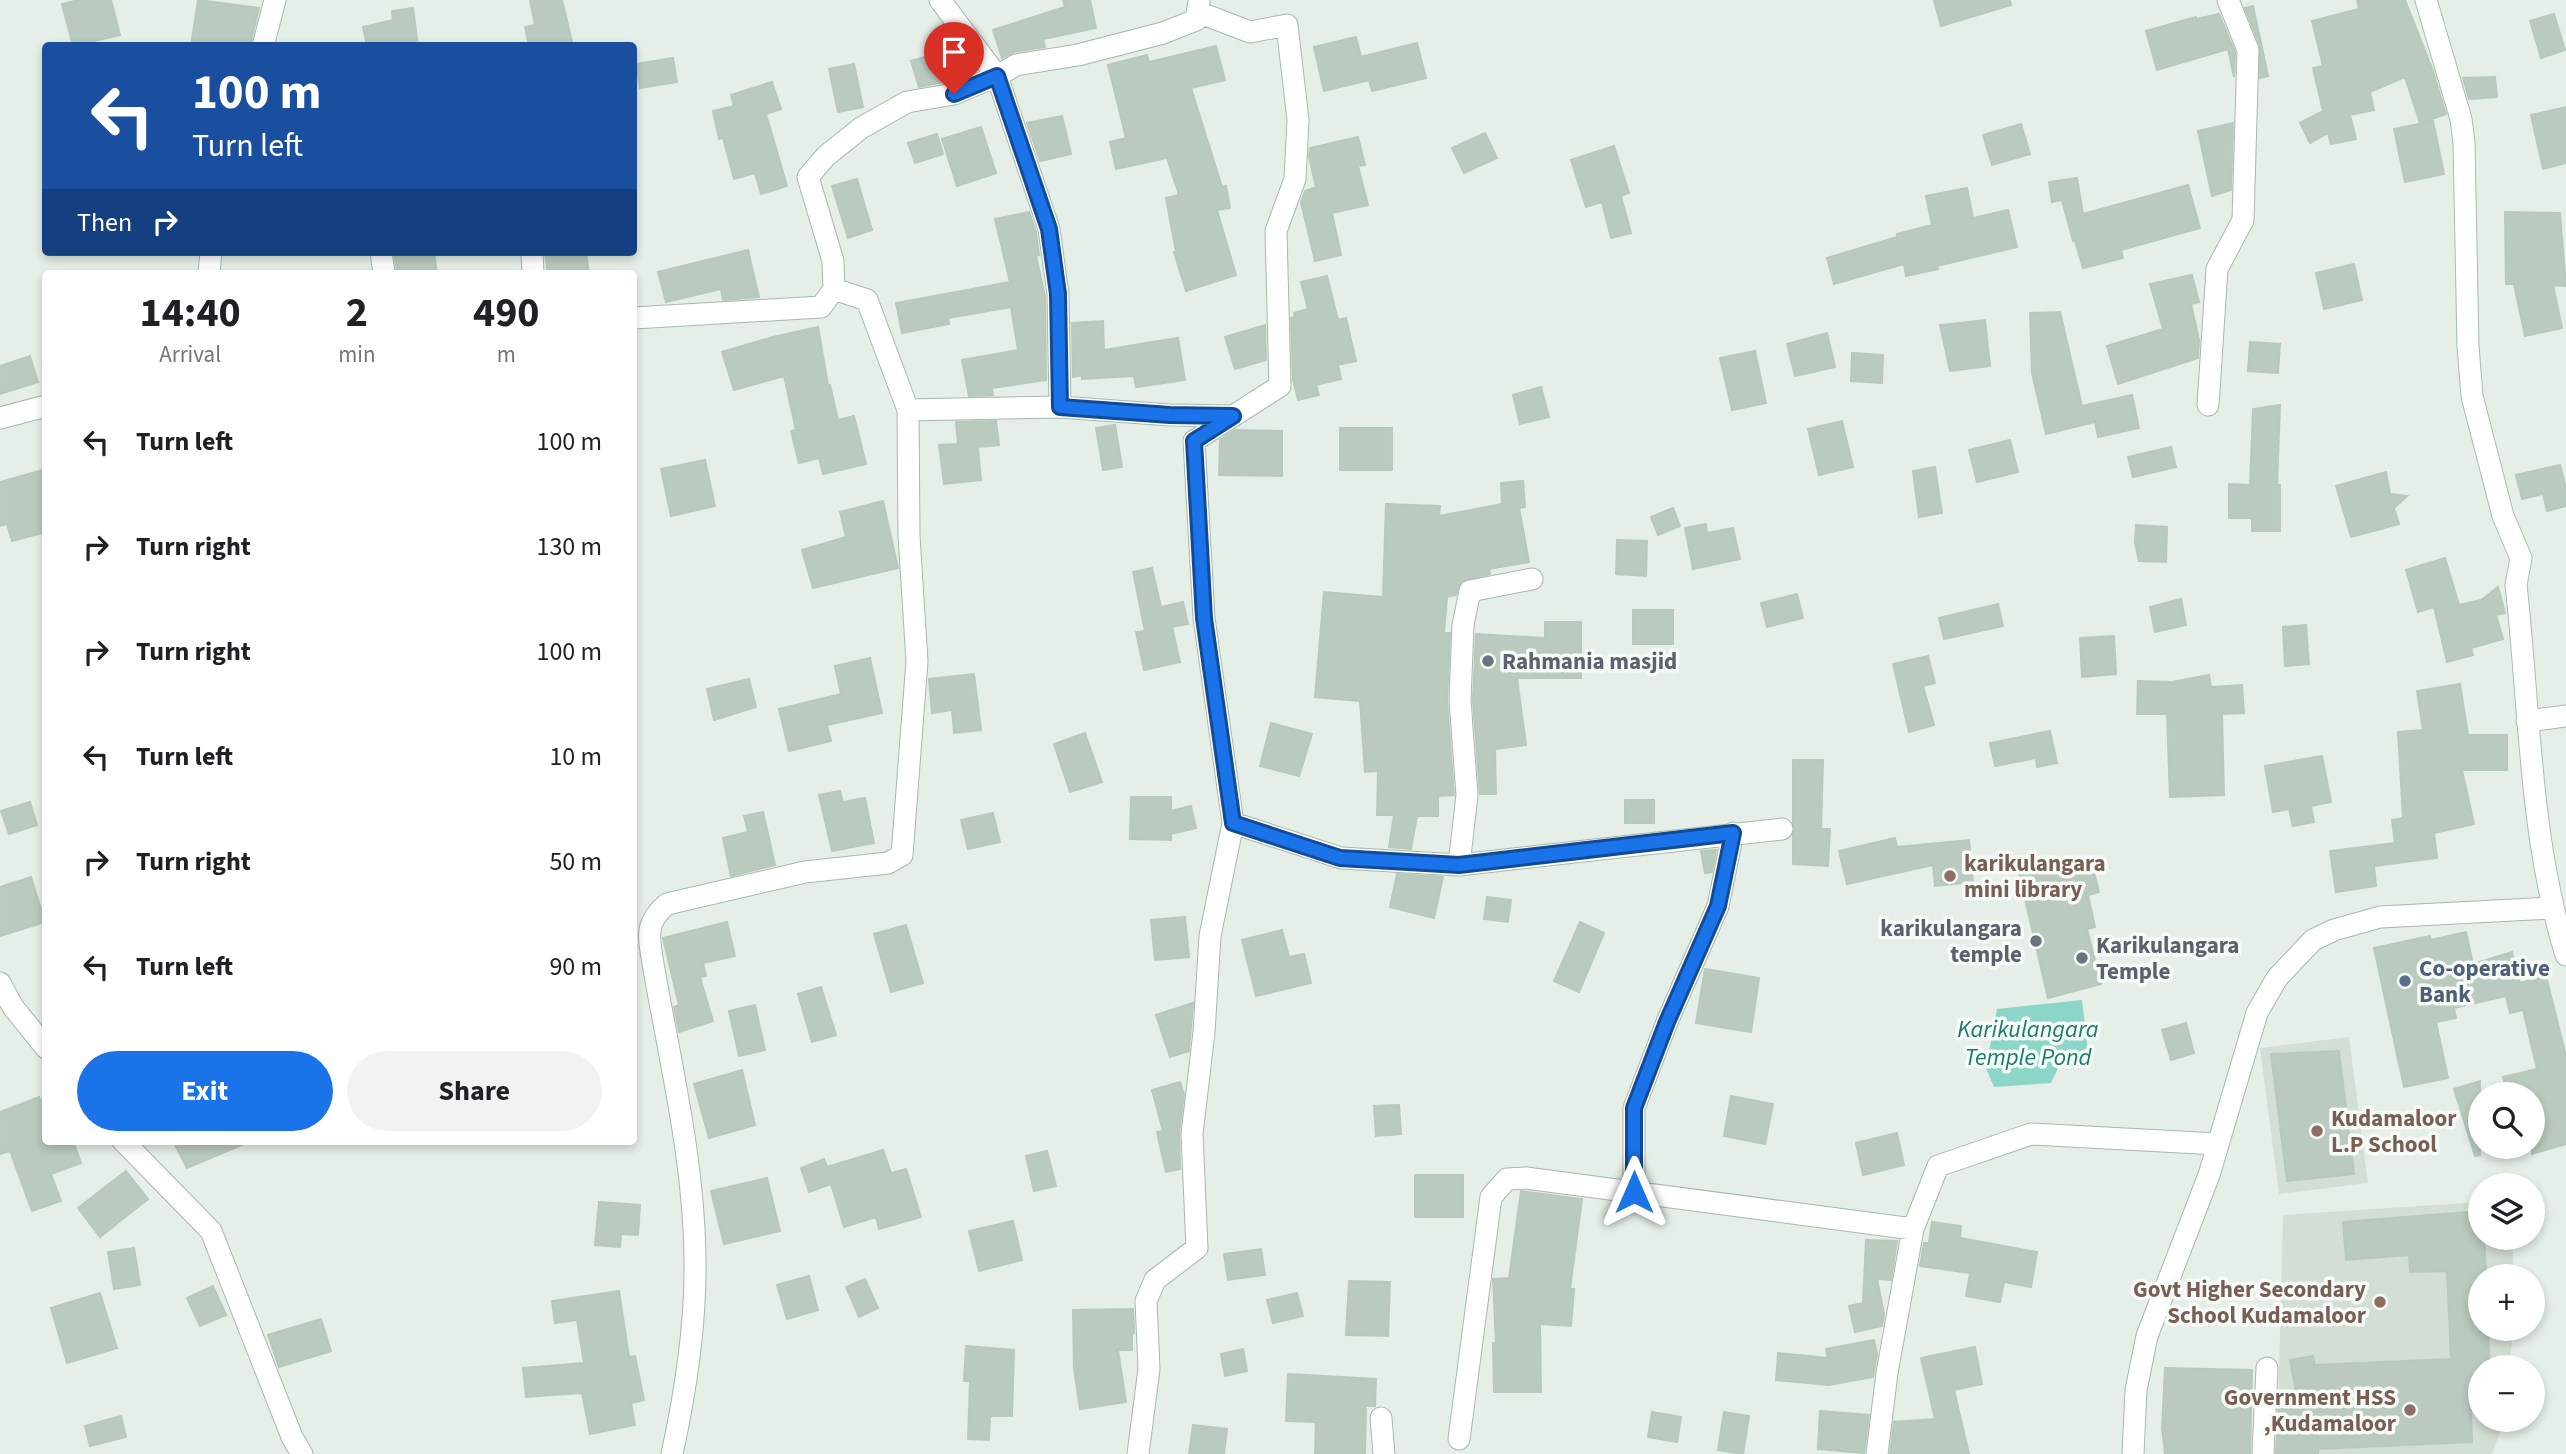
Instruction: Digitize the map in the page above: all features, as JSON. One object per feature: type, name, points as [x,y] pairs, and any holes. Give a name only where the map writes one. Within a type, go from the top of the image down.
[{"type":"street","points":[[264,42],[275,0]]},
{"type":"street","points":[[940,0],[997,76],[1049,229],[1058,294],[1060,407]]},
{"type":"street","points":[[2208,405],[2217,269],[2243,220],[2248,50],[2228,0]]},
{"type":"street","points":[[2426,0],[2461,119],[2472,396],[2503,516],[2521,558],[2516,585],[2533,786],[2552,908],[2566,955]]},
{"type":"street","points":[[637,318],[821,307],[834,289],[833,261],[808,177],[826,156],[861,128],[907,102],[954,94],[1016,65],[1078,55],[1163,33],[1196,20],[1198,6],[1250,32],[1287,25],[1298,120],[1295,179],[1276,231],[1280,386],[1194,441],[1204,618],[1233,823],[1210,936],[1205,1031],[1192,1134],[1197,1248],[1155,1280],[1146,1301],[1149,1369],[1138,1454]]},
{"type":"street","points":[[672,1454],[682,1409],[692,1328],[695,1258],[689,1176],[649,930],[654,914],[667,904],[805,872],[888,863],[902,855],[917,661],[909,536],[908,410],[867,300],[834,289]]},
{"type":"street","points":[[0,418],[42,407]]},
{"type":"street","points":[[908,410],[1060,407],[1170,415],[1233,416]]},
{"type":"street","points":[[1459,865],[1467,795],[1460,699],[1463,625],[1470,591],[1532,579]]},
{"type":"street","points":[[2527,721],[2566,716]]},
{"type":"street","points":[[1233,823],[1340,858],[1459,865],[1782,829]]},
{"type":"street","points":[[1634,1192],[1634,1108],[1667,1022],[1718,906],[1733,833]]},
{"type":"street","points":[[2133,1454],[2136,1390],[2147,1336],[2209,1175],[2258,1013],[2277,978],[2314,940],[2334,930],[2380,917],[2552,908]]},
{"type":"street","points":[[0,983],[13,1007],[36,1021]]},
{"type":"street","points":[[1877,1454],[1887,1373],[1913,1229],[1938,1166],[2031,1134],[2218,1144]]},
{"type":"street","points":[[127,1145],[211,1231],[292,1437],[302,1454]]},
{"type":"street","points":[[1459,1439],[1491,1197],[1507,1179],[1526,1178],[1913,1229]]},
{"type":"street","points":[[2263,1454],[2267,1367]]},
{"type":"street","points":[[1381,1418],[1384,1454]]},
{"type":"shaded area","name":"Kudamaloor L.P School","points":[[2349,1037],[2368,1183],[2279,1194],[2260,1048]]},
{"type":"shaded area","name":"Govt Higher Secondary School Kudamaloor","points":[[2468,1203],[2468,1250],[2513,1250],[2513,1264],[2468,1264],[2468,1341],[2512,1341],[2511,1355],[2468,1355],[2468,1432],[2500,1432],[2492,1454],[2277,1454],[2283,1215]]},
{"type":"water","name":"Karikulangara Temple Pond","points":[[2082,1000],[2088,1052],[2061,1062],[2051,1083],[1994,1087],[1986,1068],[1997,1009]]},
{"type":"building","points":[[79,0],[111,0],[120,35],[90,42],[72,42],[62,4]]},
{"type":"building","points":[[198,0],[259,8],[251,42],[192,42]]},
{"type":"building","points":[[530,0],[562,0],[572,42],[528,42],[525,27],[535,25]]},
{"type":"building","points":[[1063,0],[1090,0],[1096,28],[1043,39],[1045,47],[1014,52],[1002,58],[993,30],[1065,7]]},
{"type":"building","points":[[1934,0],[2010,0],[2011,5],[1941,26]]},
{"type":"building","points":[[2357,0],[2405,0],[2433,71],[2446,114],[2420,123],[2405,77],[2370,92],[2374,110],[2350,115],[2356,139],[2331,144],[2328,133],[2310,143],[2300,123],[2323,111],[2313,68],[2323,66],[2312,21],[2359,9]]},
{"type":"building","points":[[2253,6],[2268,76],[2260,78],[2260,46],[2245,8]]},
{"type":"building","points":[[413,8],[417,42],[366,42],[363,27],[393,20],[392,11]]},
{"type":"building","points":[[2219,14],[2235,52],[2234,77],[2228,49],[2157,70],[2146,31],[2196,17],[2197,19]]},
{"type":"building","points":[[2554,14],[2565,50],[2541,58],[2530,21]]},
{"type":"building","points":[[1356,37],[1361,57],[1417,43],[1426,78],[1372,91],[1369,80],[1324,91],[1314,47]]},
{"type":"building","points":[[1216,46],[1225,80],[1191,88],[1222,187],[1226,186],[1230,208],[1217,210],[1236,275],[1186,291],[1174,252],[1166,198],[1179,195],[1167,158],[1116,169],[1110,142],[1126,138],[1108,65],[1147,55],[1149,62]]},
{"type":"building","points":[[949,50],[957,79],[919,87],[911,61]]},
{"type":"building","points":[[673,58],[677,82],[640,88],[637,64]]},
{"type":"building","points":[[854,64],[863,107],[838,112],[829,69]]},
{"type":"building","points":[[2495,77],[2497,97],[2469,99],[2463,78]]},
{"type":"building","points":[[772,82],[781,109],[766,114],[787,186],[761,194],[755,173],[734,179],[723,138],[719,139],[713,111],[734,106],[731,95]]},
{"type":"building","points":[[2566,107],[2566,163],[2543,169],[2531,115]]},
{"type":"building","points":[[1062,116],[1071,154],[1040,161],[1027,123]]},
{"type":"building","points":[[2433,121],[2444,174],[2405,182],[2394,129]]},
{"type":"building","points":[[2233,123],[2231,190],[2212,196],[2198,131]]},
{"type":"building","points":[[2021,124],[2030,154],[1992,165],[1983,135]]},
{"type":"building","points":[[981,127],[996,173],[957,186],[942,139]]},
{"type":"building","points":[[1485,133],[1497,158],[1464,173],[1452,148]]},
{"type":"building","points":[[937,134],[943,154],[915,163],[908,143]]},
{"type":"building","points":[[1358,137],[1365,165],[1358,166],[1368,205],[1332,213],[1341,255],[1315,261],[1301,202],[1305,191],[1316,187],[1309,157],[1310,148]]},
{"type":"building","points":[[1614,146],[1629,193],[1621,196],[1631,233],[1611,238],[1602,202],[1586,207],[1571,160]]},
{"type":"building","points":[[2077,178],[2083,214],[2188,185],[2200,228],[2121,250],[2123,258],[2083,268],[2062,200],[2052,202],[2049,182]]},
{"type":"building","points":[[857,179],[872,230],[848,238],[832,186]]},
{"type":"building","points":[[1967,188],[1973,218],[2008,210],[2017,247],[1906,276],[1904,264],[1834,284],[1827,258],[1932,225],[1926,196]]},
{"type":"building","points":[[1029,212],[1036,232],[1039,255],[1036,256],[1045,296],[1046,380],[992,388],[993,395],[969,396],[962,360],[1018,350],[1011,307],[948,318],[949,324],[902,333],[896,303],[1010,282],[995,219]]},
{"type":"building","points":[[2505,212],[2560,213],[2566,286],[2553,285],[2562,328],[2525,336],[2514,284],[2506,284]]},
{"type":"building","points":[[748,250],[759,297],[723,300],[721,289],[666,302],[658,272]]},
{"type":"building","points":[[395,256],[435,256],[437,270],[397,270]]},
{"type":"building","points":[[546,256],[587,256],[589,270],[548,270]]},
{"type":"building","points":[[2354,264],[2362,300],[2324,309],[2316,273]]},
{"type":"building","points":[[2192,275],[2199,302],[2191,304],[2199,340],[2198,358],[2118,384],[2107,346],[2163,329],[2150,284]]},
{"type":"building","points":[[1327,276],[1338,320],[1346,318],[1356,361],[1338,365],[1341,379],[1316,385],[1319,395],[1298,400],[1293,379],[1291,318],[1295,316],[1294,313],[1308,309],[1301,282]]},
{"type":"building","points":[[2060,312],[2082,406],[2132,395],[2139,428],[2098,437],[2095,422],[2046,434],[2032,373],[2030,313]]},
{"type":"building","points":[[1985,320],[1990,366],[1950,371],[1940,325]]},
{"type":"building","points":[[1103,321],[1104,350],[1178,338],[1185,380],[1136,387],[1134,376],[1082,379],[1082,375],[1073,377],[1072,323]]},
{"type":"building","points":[[1265,325],[1266,360],[1235,369],[1225,337]]},
{"type":"building","points":[[818,327],[828,385],[838,420],[854,416],[866,464],[823,474],[819,458],[799,463],[791,431],[796,430],[784,376],[734,390],[722,352]]},
{"type":"building","points":[[1827,333],[1835,367],[1795,376],[1787,344]]},
{"type":"building","points":[[2250,342],[2280,344],[2278,373],[2248,371]]},
{"type":"building","points":[[1755,351],[1766,403],[1732,410],[1720,358]]},
{"type":"building","points":[[1852,353],[1883,355],[1882,383],[1851,381]]},
{"type":"building","points":[[30,356],[38,382],[0,394],[0,366]]},
{"type":"building","points":[[1541,387],[1549,417],[1520,424],[1513,395]]},
{"type":"building","points":[[2280,405],[2277,485],[2280,485],[2280,531],[2252,531],[2252,518],[2229,518],[2229,484],[2250,485],[2253,409]]},
{"type":"building","points":[[996,421],[999,445],[978,447],[981,480],[944,484],[939,445],[958,444],[956,422]]},
{"type":"building","points":[[1842,421],[1853,467],[1819,475],[1808,429]]},
{"type":"building","points":[[1115,425],[1122,467],[1103,470],[1096,428]]},
{"type":"building","points":[[1340,428],[1392,428],[1392,470],[1340,470]]},
{"type":"building","points":[[1235,430],[1282,431],[1282,476],[1219,475],[1220,440]]},
{"type":"building","points":[[2010,440],[2018,472],[1977,482],[1969,450]]},
{"type":"building","points":[[2171,447],[2176,467],[2133,477],[2128,457]]},
{"type":"building","points":[[705,460],[715,506],[671,516],[661,469]]},
{"type":"building","points":[[2560,465],[2566,488],[2566,506],[2547,511],[2543,494],[2522,499],[2516,475]]},
{"type":"building","points":[[1935,467],[1942,513],[1919,517],[1913,471]]},
{"type":"building","points":[[42,470],[42,533],[12,541],[7,524],[0,526],[0,482]]},
{"type":"building","points":[[2386,472],[2390,494],[2407,496],[2394,508],[2399,524],[2351,537],[2336,486]]},
{"type":"building","points":[[1523,481],[1525,507],[1519,508],[1529,562],[1489,569],[1490,574],[1461,581],[1456,595],[1447,597],[1444,633],[1450,633],[1447,701],[1454,795],[1438,796],[1438,816],[1417,816],[1411,849],[1389,847],[1394,815],[1377,815],[1378,771],[1365,772],[1360,701],[1315,697],[1324,592],[1383,597],[1386,504],[1440,506],[1439,516],[1502,504],[1501,483]]},
{"type":"building","points":[[883,501],[898,568],[813,588],[802,550],[846,537],[840,512]]},
{"type":"building","points":[[1673,508],[1680,526],[1658,535],[1651,517]]},
{"type":"building","points":[[1706,524],[1707,533],[1733,528],[1740,559],[1693,569],[1685,528]]},
{"type":"building","points":[[2136,525],[2167,527],[2166,562],[2139,561],[2135,543]]},
{"type":"building","points":[[1617,540],[1647,541],[1646,576],[1616,574]]},
{"type":"building","points":[[2445,558],[2459,605],[2481,600],[2498,587],[2505,613],[2496,615],[2503,639],[2471,648],[2473,655],[2447,662],[2434,607],[2418,612],[2406,570]]},
{"type":"building","points":[[1152,568],[1161,607],[1183,602],[1188,624],[1172,627],[1180,662],[1144,670],[1136,632],[1145,631],[1133,572]]},
{"type":"building","points":[[1797,594],[1803,618],[1767,627],[1761,603]]},
{"type":"building","points":[[2181,599],[2186,625],[2155,632],[2150,607]]},
{"type":"building","points":[[1998,604],[2003,626],[1944,639],[1939,618]]},
{"type":"building","points":[[1633,610],[1673,610],[1673,644],[1633,644]]},
{"type":"building","points":[[1545,622],[1581,622],[1581,678],[1517,678],[1526,745],[1495,749],[1496,794],[1480,794],[1473,700],[1476,634],[1545,638]]},
{"type":"building","points":[[2306,625],[2309,664],[2285,666],[2283,627]]},
{"type":"building","points":[[2114,636],[2116,674],[2082,677],[2080,638]]},
{"type":"building","points":[[1928,656],[1935,683],[1923,686],[1934,725],[1909,732],[1893,664]]},
{"type":"building","points":[[870,658],[882,713],[827,725],[831,741],[789,751],[779,709],[841,694],[835,666]]},
{"type":"building","points":[[974,674],[981,730],[954,733],[952,710],[932,713],[929,679]]},
{"type":"building","points":[[2209,675],[2211,687],[2242,685],[2244,713],[2222,714],[2224,795],[2170,797],[2167,714],[2137,714],[2138,681],[2172,682]]},
{"type":"building","points":[[749,679],[756,707],[714,720],[707,689]]},
{"type":"building","points":[[2460,684],[2468,735],[2507,735],[2507,770],[2462,770],[2474,824],[2434,833],[2437,858],[2374,866],[2376,886],[2336,892],[2330,851],[2395,843],[2392,820],[2403,818],[2398,732],[2423,730],[2417,691]]},
{"type":"building","points":[[1271,723],[1312,734],[1299,776],[1260,766]]},
{"type":"building","points":[[2050,731],[2057,763],[2037,767],[2036,758],[1995,766],[1990,743]]},
{"type":"building","points":[[1085,733],[1102,782],[1070,792],[1054,744]]},
{"type":"building","points":[[2322,756],[2331,802],[2311,806],[2314,822],[2293,826],[2289,809],[2273,812],[2265,766]]},
{"type":"building","points":[[1793,760],[1823,760],[1821,829],[1830,829],[1828,866],[1793,864]]},
{"type":"building","points":[[840,791],[843,802],[865,798],[874,843],[832,851],[819,795]]},
{"type":"building","points":[[1131,797],[1171,797],[1171,811],[1191,806],[1196,828],[1171,834],[1171,840],[1130,839]]},
{"type":"building","points":[[1625,800],[1654,800],[1654,823],[1625,823]]},
{"type":"building","points":[[30,802],[37,825],[9,834],[1,811]]},
{"type":"building","points":[[763,812],[775,865],[731,876],[723,838],[748,832],[744,816]]},
{"type":"building","points":[[993,813],[1000,842],[968,849],[961,820]]},
{"type":"building","points":[[1895,838],[1897,847],[1969,840],[1973,882],[1935,886],[1933,865],[1847,884],[1839,851]]},
{"type":"building","points":[[1716,850],[1712,872],[1705,873],[1701,851]]},
{"type":"building","points":[[2078,859],[2082,875],[2094,872],[2099,892],[2088,895],[2095,927],[2087,929],[2101,984],[2048,998],[2019,873]]},
{"type":"building","points":[[1397,874],[1443,877],[1434,918],[1390,907]]},
{"type":"building","points":[[31,877],[42,912],[42,923],[0,936],[0,887]]},
{"type":"building","points":[[1487,897],[1511,900],[1508,922],[1484,919]]},
{"type":"building","points":[[1185,917],[1189,957],[1155,960],[1151,920]]},
{"type":"building","points":[[727,922],[735,956],[703,963],[706,976],[700,977],[713,1021],[679,1032],[674,1007],[679,1005],[663,938]]},
{"type":"building","points":[[1580,922],[1604,933],[1579,992],[1554,981]]},
{"type":"building","points":[[906,925],[923,983],[891,992],[874,934]]},
{"type":"building","points":[[1282,930],[1289,957],[1304,954],[1311,983],[1256,996],[1242,940]]},
{"type":"building","points":[[2466,932],[2473,964],[2512,952],[2520,983],[2546,976],[2566,1056],[2566,1144],[2545,1150],[2545,1082],[2504,1082],[2503,1077],[2537,1069],[2523,1010],[2510,1013],[2506,996],[2454,1008],[2456,1018],[2436,1022],[2448,1078],[2404,1087],[2374,948],[2430,936],[2431,940]]},
{"type":"building","points":[[1705,969],[1759,978],[1751,1032],[1696,1023]]},
{"type":"building","points":[[821,987],[836,1035],[812,1042],[798,994]]},
{"type":"building","points":[[1193,1003],[1189,1051],[1170,1057],[1156,1015]]},
{"type":"building","points":[[755,1005],[765,1050],[739,1056],[729,1011]]},
{"type":"building","points":[[2186,1023],[2194,1053],[2171,1060],[2162,1030]]},
{"type":"building","name":"Kudamaloor L.P School","points":[[2339,1051],[2354,1174],[2287,1181],[2271,1054]]},
{"type":"building","points":[[742,1070],[755,1125],[709,1138],[694,1084]]},
{"type":"building","points":[[1180,1082],[1184,1094],[1179,1133],[1180,1169],[1166,1172],[1157,1132],[1163,1131],[1152,1090]]},
{"type":"building","points":[[2468,1085],[2468,1134],[2454,1089]]},
{"type":"building","points":[[1731,1096],[1773,1104],[1765,1144],[1724,1136]]},
{"type":"building","points":[[39,1097],[42,1104],[42,1145],[74,1145],[81,1163],[51,1174],[61,1201],[32,1211],[10,1151],[0,1154],[0,1112]]},
{"type":"building","points":[[1399,1105],[1401,1134],[1376,1136],[1374,1106]]},
{"type":"building","points":[[1897,1133],[1904,1165],[1863,1175],[1856,1143]]},
{"type":"building","points":[[175,1145],[242,1145],[187,1168]]},
{"type":"building","points":[[883,1150],[891,1173],[906,1169],[921,1217],[879,1229],[876,1217],[844,1227],[831,1184],[809,1192],[801,1168],[824,1159],[827,1167]]},
{"type":"building","points":[[1047,1151],[1056,1186],[1034,1191],[1026,1156]]},
{"type":"building","points":[[126,1171],[148,1199],[100,1237],[78,1208]]},
{"type":"building","points":[[1415,1175],[1463,1175],[1463,1217],[1415,1217]]},
{"type":"building","points":[[767,1178],[780,1231],[724,1244],[711,1191]]},
{"type":"building","points":[[1521,1191],[1582,1199],[1570,1289],[1574,1289],[1571,1326],[1540,1324],[1541,1392],[1494,1392],[1493,1343],[1496,1343],[1493,1279],[1509,1278]]},
{"type":"building","points":[[599,1202],[640,1205],[638,1235],[621,1234],[620,1247],[595,1245]]},
{"type":"building","points":[[2468,1212],[2468,1250],[2485,1250],[2485,1264],[2468,1264],[2468,1341],[2489,1341],[2489,1355],[2468,1355],[2468,1432],[2472,1432],[2472,1442],[2318,1449],[2318,1454],[2276,1454],[2279,1397],[2297,1397],[2290,1360],[2313,1356],[2315,1365],[2451,1359],[2447,1271],[2410,1272],[2409,1255],[2346,1260],[2343,1222]]},
{"type":"building","points":[[1013,1221],[1022,1260],[979,1271],[969,1231]]},
{"type":"building","points":[[1932,1222],[1961,1226],[1960,1238],[2037,1252],[2031,1287],[2004,1282],[2000,1302],[1966,1296],[1970,1273],[1920,1266],[1924,1243],[1929,1243]]},
{"type":"building","points":[[1866,1240],[1897,1241],[1891,1280],[1877,1279],[1884,1314],[1882,1326],[1855,1332],[1849,1306],[1863,1303]]},
{"type":"building","points":[[134,1248],[140,1285],[114,1289],[108,1252]]},
{"type":"building","points":[[1261,1249],[1265,1275],[1228,1280],[1224,1254]]},
{"type":"building","points":[[809,1276],[818,1310],[787,1319],[777,1285]]},
{"type":"building","points":[[865,1279],[878,1308],[859,1317],[846,1287]]},
{"type":"building","points":[[1349,1281],[1390,1282],[1388,1336],[1346,1335]]},
{"type":"building","points":[[213,1286],[226,1315],[200,1326],[187,1298]]},
{"type":"building","points":[[619,1291],[629,1357],[635,1356],[644,1400],[631,1403],[635,1425],[590,1434],[582,1393],[526,1397],[523,1368],[584,1363],[577,1320],[555,1323],[552,1301]]},
{"type":"building","points":[[100,1293],[117,1348],[67,1363],[51,1308]]},
{"type":"building","points":[[1297,1293],[1303,1316],[1273,1323],[1267,1300]]},
{"type":"building","points":[[1133,1309],[1132,1350],[1118,1350],[1126,1402],[1080,1409],[1074,1368],[1073,1310]]},
{"type":"building","points":[[321,1319],[331,1351],[279,1367],[268,1335]]},
{"type":"building","points":[[1874,1340],[1877,1354],[1873,1377],[1829,1385],[1776,1380],[1778,1353],[1828,1358],[1826,1349]]},
{"type":"building","points":[[966,1346],[1014,1350],[1012,1416],[990,1416],[989,1440],[968,1439],[970,1381],[964,1381]]},
{"type":"building","points":[[1975,1347],[1982,1384],[1954,1390],[1969,1454],[1890,1454],[1894,1422],[1935,1419],[1921,1358]]},
{"type":"building","points":[[1243,1349],[1247,1371],[1225,1376],[1221,1354]]},
{"type":"building","points":[[2165,1368],[2252,1370],[2250,1454],[2165,1454],[2162,1428]]},
{"type":"building","points":[[1288,1374],[1376,1379],[1375,1406],[1366,1406],[1365,1454],[1315,1454],[1316,1422],[1286,1421]]},
{"type":"building","points":[[1820,1411],[1869,1415],[1864,1453],[1818,1449]]},
{"type":"building","points":[[1652,1412],[1681,1417],[1677,1442],[1648,1437]]},
{"type":"building","points":[[1724,1412],[1749,1416],[1743,1454],[1718,1450]]},
{"type":"building","points":[[121,1416],[126,1437],[90,1446],[85,1426]]},
{"type":"building","points":[[1193,1425],[1227,1429],[1224,1454],[1189,1454]]},
{"type":"place","name":"Rahmania masjid","points":[[1488,661]]},
{"type":"place","name":"karikulangara mini library","points":[[1950,876]]},
{"type":"place","name":"karikulangara temple","points":[[2036,941]]},
{"type":"place","name":"Karikulangara Temple","points":[[2082,958]]},
{"type":"place","name":"Co-operative Bank","points":[[2405,981]]},
{"type":"place","name":"Kudamaloor L.P School","points":[[2317,1131]]},
{"type":"place","name":"Govt Higher Secondary School Kudamaloor","points":[[2380,1302]]},
{"type":"place","name":"Government HSS ,Kudamaloor","points":[[2410,1410]]},
{"type":"route","points":[[954,94],[997,76],[1049,229],[1058,294],[1060,407],[1170,415],[1233,416],[1194,441],[1196,514],[1204,618],[1233,823],[1340,858],[1459,865],[1733,833],[1718,906],[1667,1022],[1634,1108],[1634,1192]]}]
